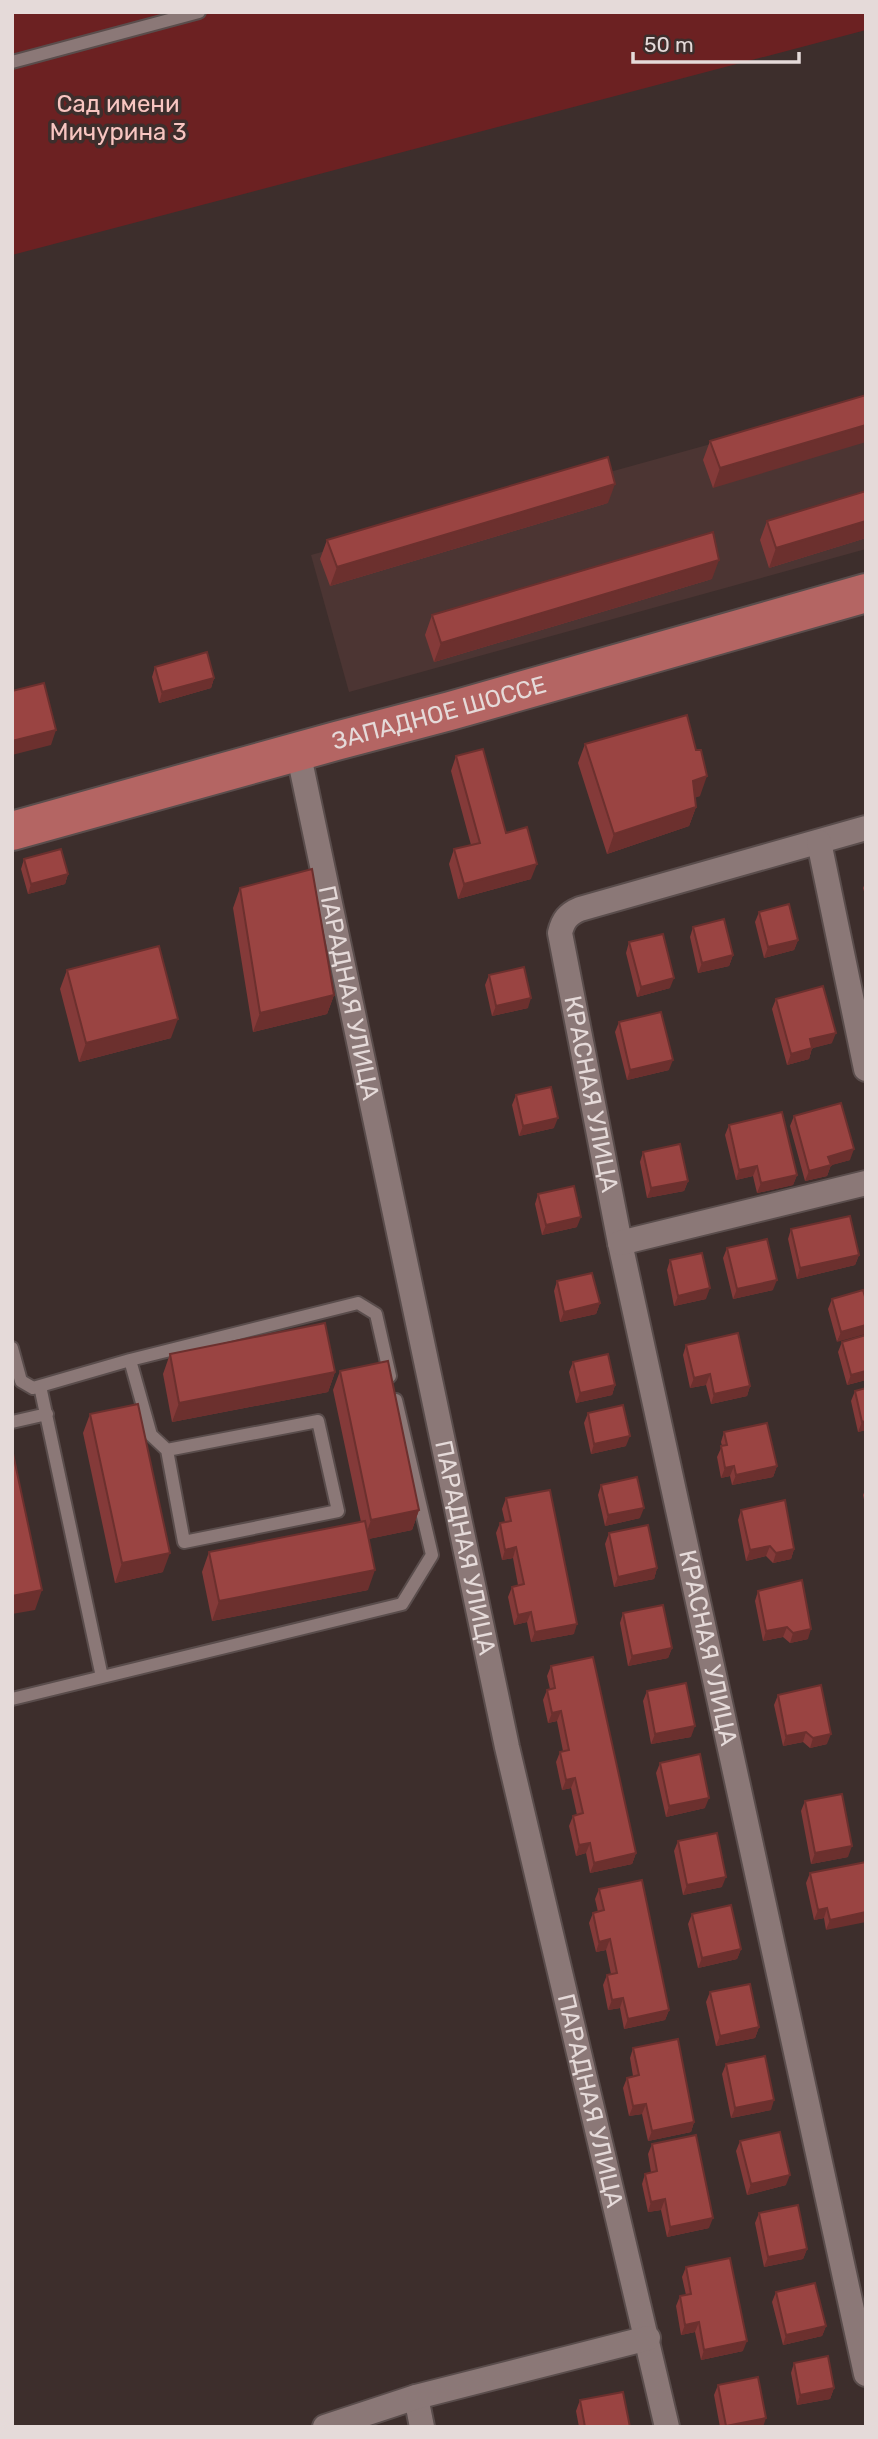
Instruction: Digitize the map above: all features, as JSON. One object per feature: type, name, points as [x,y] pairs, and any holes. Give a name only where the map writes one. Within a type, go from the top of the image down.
[{"type":"main road","name":"ЗАПАДНОЕ ШОССЕ","points":[[12,831],[866,593]]},
{"type":"street","name":"ПАРАДНАЯ УЛИЦА","points":[[298,751],[507,1747],[667,2427]]},
{"type":"street","points":[[866,828],[819,842],[866,1069]]},
{"type":"street","name":"КРАСНАЯ УЛИЦА","points":[[819,842],[580,909],[563,921],[559,933],[620,1242],[866,2374]]},
{"type":"street","points":[[620,1242],[866,1183]]},
{"type":"street","points":[[325,2427],[416,2397],[648,2338]]},
{"type":"street","points":[[416,2397],[422,2427]]},
{"type":"lane","points":[[12,62],[199,12]]},
{"type":"lane","points":[[12,1348],[21,1381],[33,1388],[130,1360],[358,1303],[376,1314],[432,1555],[402,1604],[12,1699]]},
{"type":"lane","points":[[130,1360],[151,1435],[167,1450],[184,1542],[338,1511],[318,1421],[167,1450]]},
{"type":"lane","points":[[40,1386],[102,1677]]},
{"type":"lane","points":[[12,1422],[47,1414]]},
{"type":"shaded area","points":[[866,401],[866,549],[349,692],[311,555]]},
{"type":"green space","name":"Сад имени Мичурина 3","points":[[12,12],[866,12],[866,30],[12,255]]},
{"type":"building","points":[[866,395],[866,425],[720,468],[710,441]]},
{"type":"building","points":[[608,457],[615,484],[337,567],[327,540]]},
{"type":"building","points":[[866,491],[866,521],[776,548],[767,521]]},
{"type":"building","points":[[713,532],[719,560],[441,643],[432,615]]},
{"type":"building","points":[[207,652],[214,678],[162,692],[155,667]]},
{"type":"building","points":[[44,683],[56,730],[12,741],[12,691]]},
{"type":"building","points":[[687,715],[696,750],[701,750],[707,776],[693,781],[696,807],[614,834],[585,744]]},
{"type":"building","points":[[483,749],[506,833],[527,827],[537,864],[464,884],[454,849],[480,843],[456,756]]},
{"type":"building","points":[[61,849],[68,874],[31,884],[24,859]]},
{"type":"building","points":[[312,869],[334,995],[260,1013],[240,888]]},
{"type":"building","points":[[789,904],[798,940],[768,947],[759,912]]},
{"type":"building","points":[[724,919],[733,955],[702,963],[693,927]]},
{"type":"building","points":[[663,934],[674,978],[641,987],[629,942]]},
{"type":"building","points":[[159,946],[178,1019],[86,1043],[67,970]]},
{"type":"building","points":[[524,967],[531,998],[496,1006],[489,975]]},
{"type":"building","points":[[823,986],[836,1033],[810,1039],[812,1048],[791,1054],[776,999]]},
{"type":"building","points":[[661,1012],[673,1060],[630,1070],[619,1022]]},
{"type":"building","points":[[551,1087],[558,1118],[523,1126],[516,1095]]},
{"type":"building","points":[[841,1103],[854,1149],[828,1157],[831,1165],[809,1171],[794,1116]]},
{"type":"building","points":[[782,1112],[797,1175],[761,1183],[757,1166],[739,1170],[729,1125]]},
{"type":"building","points":[[680,1144],[688,1181],[651,1188],[643,1152]]},
{"type":"building","points":[[574,1186],[581,1217],[546,1225],[538,1194]]},
{"type":"building","points":[[850,1216],[859,1255],[800,1268],[791,1229]]},
{"type":"building","points":[[767,1239],[777,1280],[737,1289],[727,1248]]},
{"type":"building","points":[[702,1253],[710,1288],[678,1296],[670,1260]]},
{"type":"building","points":[[592,1273],[600,1303],[564,1312],[557,1281]]},
{"type":"building","points":[[863,1290],[866,1300],[866,1325],[841,1332],[832,1299]]},
{"type":"building","points":[[325,1323],[335,1372],[179,1403],[170,1354]]},
{"type":"building","points":[[738,1333],[750,1386],[714,1394],[710,1374],[694,1378],[686,1345]]},
{"type":"building","points":[[866,1335],[866,1371],[851,1375],[842,1342]]},
{"type":"building","points":[[608,1354],[615,1385],[580,1393],[573,1362]]},
{"type":"building","points":[[388,1361],[419,1510],[371,1520],[340,1371]]},
{"type":"building","points":[[866,1388],[866,1421],[862,1422],[855,1391]]},
{"type":"building","points":[[138,1404],[170,1553],[122,1563],[90,1414]]},
{"type":"building","points":[[623,1405],[630,1436],[594,1444],[588,1413]]},
{"type":"building","points":[[767,1423],[777,1466],[736,1475],[734,1466],[725,1468],[721,1446],[727,1445],[724,1432]]},
{"type":"building","points":[[12,1449],[42,1590],[12,1596]]},
{"type":"building","points":[[637,1477],[644,1508],[608,1515],[601,1485]]},
{"type":"building","points":[[550,1490],[577,1624],[535,1632],[531,1612],[518,1615],[512,1587],[524,1584],[516,1547],[505,1550],[500,1523],[511,1521],[506,1498]]},
{"type":"building","points":[[785,1500],[794,1549],[776,1553],[770,1546],[750,1550],[741,1510]]},
{"type":"building","points":[[365,1521],[375,1570],[219,1601],[209,1552]]},
{"type":"building","points":[[648,1525],[657,1568],[618,1577],[609,1533]]},
{"type":"building","points":[[802,1580],[811,1629],[793,1633],[787,1627],[766,1631],[758,1591]]},
{"type":"building","points":[[663,1605],[672,1648],[632,1656],[623,1613]]},
{"type":"building","points":[[593,1657],[636,1853],[594,1863],[590,1843],[579,1845],[573,1816],[583,1813],[575,1778],[566,1780],[560,1752],[569,1750],[561,1711],[552,1713],[547,1690],[555,1688],[551,1666]]},
{"type":"building","points":[[686,1683],[695,1726],[655,1734],[647,1691]]},
{"type":"building","points":[[821,1685],[831,1734],[813,1738],[806,1732],[786,1736],[778,1695]]},
{"type":"building","points":[[700,1754],[709,1798],[669,1806],[660,1763]]},
{"type":"building","points":[[842,1794],[852,1846],[815,1853],[805,1801]]},
{"type":"building","points":[[717,1833],[726,1877],[687,1885],[678,1841]]},
{"type":"building","points":[[866,1862],[866,1912],[830,1920],[827,1908],[818,1910],[810,1873]]},
{"type":"building","points":[[642,1880],[669,2010],[628,2019],[623,1998],[612,2000],[607,1975],[617,1973],[610,1939],[599,1942],[593,1913],[604,1910],[599,1889]]},
{"type":"building","points":[[731,1905],[741,1949],[702,1958],[692,1914]]},
{"type":"building","points":[[750,1984],[759,2027],[720,2036],[710,1992]]},
{"type":"building","points":[[678,2039],[694,2122],[652,2131],[646,2104],[633,2106],[627,2078],[639,2075],[633,2048]]},
{"type":"building","points":[[765,2056],[774,2100],[735,2108],[726,2064]]},
{"type":"building","points":[[780,2132],[790,2175],[751,2184],[740,2141]]},
{"type":"building","points":[[696,2135],[713,2218],[670,2227],[665,2199],[651,2202],[645,2174],[657,2171],[652,2144]]},
{"type":"building","points":[[798,2205],[807,2249],[768,2257],[759,2213]]},
{"type":"building","points":[[730,2258],[747,2341],[704,2350],[699,2322],[685,2325],[680,2296],[691,2294],[686,2267]]},
{"type":"building","points":[[815,2283],[826,2326],[786,2335],[776,2292]]},
{"type":"building","points":[[828,2356],[834,2388],[800,2395],[794,2363]]},
{"type":"building","points":[[758,2377],[766,2418],[726,2426],[718,2385]]},
{"type":"building","points":[[623,2392],[630,2427],[585,2427],[580,2400]]}]
